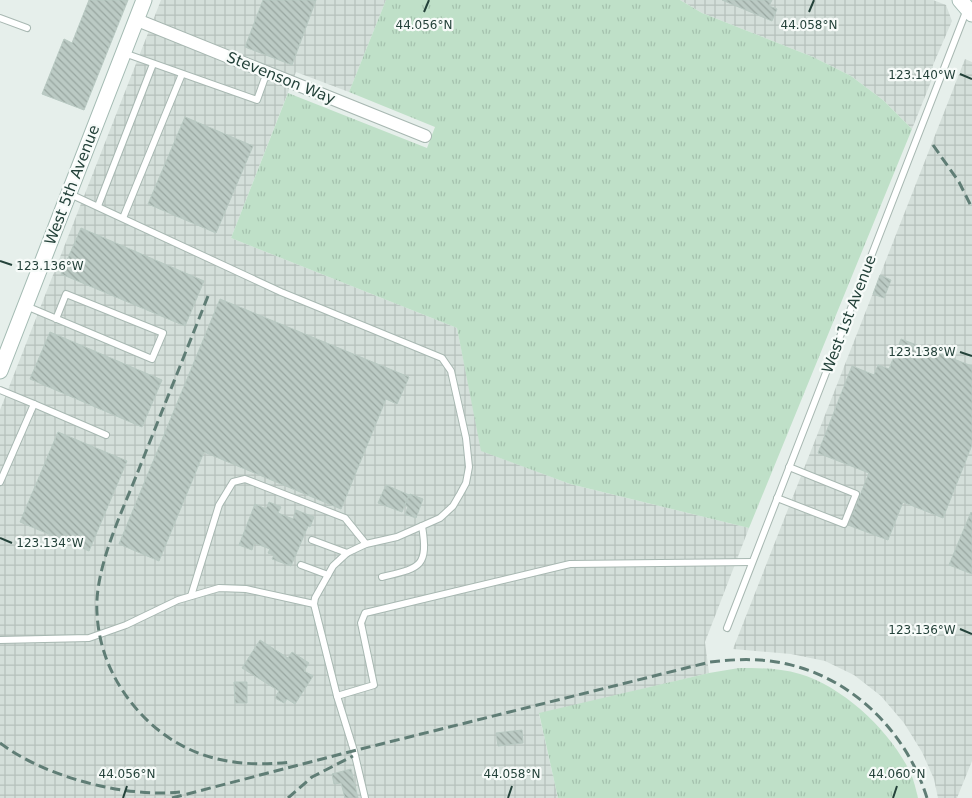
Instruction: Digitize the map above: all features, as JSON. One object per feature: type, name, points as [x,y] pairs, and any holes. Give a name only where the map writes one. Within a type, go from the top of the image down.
[{"type":"street","name":"West 5th Avenue","points":[[0,370],[144,0]]},
{"type":"street","name":"Stevenson Way","points":[[137,20],[425,136]]},
{"type":"lane","name":"West 1st Avenue","points":[[727,628],[968,6]]},
{"type":"lane","points":[[0,18],[27,28]]},
{"type":"lane","points":[[124,53],[257,100],[267,72]]},
{"type":"lane","points":[[98,206],[154,64]]},
{"type":"lane","points":[[124,218],[182,74]]},
{"type":"lane","points":[[69,193],[281,292],[442,358],[451,370],[466,438],[469,467],[466,483],[453,506],[440,518],[397,537],[366,544],[348,553],[333,566],[314,598],[365,798]]},
{"type":"lane","points":[[25,306],[56,319],[152,359],[163,333],[66,294],[56,319]]},
{"type":"lane","points":[[0,390],[106,435]]},
{"type":"lane","points":[[0,482],[34,404]]},
{"type":"lane","points":[[777,498],[844,524],[856,494],[789,467]]},
{"type":"lane","points":[[191,596],[219,505],[234,482],[245,479],[345,518],[366,544]]},
{"type":"lane","points":[[382,577],[415,569],[423,557],[425,543],[422,526]]},
{"type":"lane","points":[[312,540],[348,553]]},
{"type":"lane","points":[[338,696],[374,685],[361,623],[365,613],[570,564],[752,562]]},
{"type":"lane","points":[[301,564],[328,574]]},
{"type":"lane","points":[[0,640],[89,638],[126,625],[178,600],[219,588],[246,589],[314,604]]},
{"type":"shaded area","points":[[161,0],[386,0],[349,92],[296,72],[231,238],[457,328],[482,451],[570,484],[749,528],[705,642],[709,673],[539,714],[558,798],[0,798],[0,410]]},
{"type":"shaded area","points":[[680,0],[933,0],[946,5],[952,21],[933,65],[932,79],[912,129],[883,100],[851,76],[813,57],[702,13]]},
{"type":"shaded area","points":[[965,59],[972,62],[972,761],[957,798],[938,798],[934,779],[922,752],[904,723],[881,696],[854,675],[825,661],[791,654],[733,649]]},
{"type":"green space","points":[[386,0],[680,0],[702,13],[813,57],[851,76],[883,100],[912,129],[749,528],[570,484],[481,451],[457,328],[231,238],[288,93],[427,148],[435,127],[349,92]]},
{"type":"green space","points":[[739,668],[777,669],[800,674],[817,680],[849,700],[878,727],[902,757],[914,782],[918,798],[558,798],[539,713],[709,673]]},
{"type":"building","points":[[89,0],[128,0],[84,110],[42,94],[64,39],[72,43]]},
{"type":"building","points":[[263,0],[316,0],[292,65],[245,47]]},
{"type":"building","points":[[722,0],[772,0],[769,6],[777,9],[772,21]]},
{"type":"building","points":[[185,117],[253,146],[216,233],[148,204]]},
{"type":"building","points":[[81,228],[204,281],[185,326],[61,274]]},
{"type":"building","points":[[880,275],[891,280],[884,298],[873,294]]},
{"type":"building","points":[[220,299],[409,377],[397,404],[386,399],[341,509],[204,452],[159,561],[119,544]]},
{"type":"building","points":[[50,332],[162,380],[142,427],[30,379]]},
{"type":"building","points":[[901,339],[972,366],[972,445],[943,518],[903,502],[888,540],[848,525],[869,473],[818,453],[852,366],[874,375],[878,365],[889,369]]},
{"type":"building","points":[[58,432],[127,461],[89,551],[20,522]]},
{"type":"building","points":[[386,485],[409,495],[402,512],[378,503]]},
{"type":"building","points":[[410,494],[423,499],[416,518],[405,514],[408,507],[405,505]]},
{"type":"building","points":[[269,502],[281,507],[278,513],[293,519],[296,510],[314,517],[310,527],[308,526],[291,566],[272,559],[274,555],[268,553],[270,549],[254,543],[252,550],[239,545],[255,504],[266,509]]},
{"type":"building","points":[[972,513],[972,574],[949,565]]},
{"type":"building","points":[[260,640],[288,658],[292,652],[309,663],[304,671],[313,676],[295,704],[287,699],[284,703],[275,698],[279,691],[242,668]]},
{"type":"building","points":[[234,682],[247,682],[247,703],[235,703]]},
{"type":"building","points":[[522,730],[523,743],[498,746],[496,733]]},
{"type":"building","points":[[351,769],[358,798],[345,798],[341,783],[334,784],[332,774]]},
{"type":"railway","points":[[933,145],[959,182],[972,208]]},
{"type":"railway","points":[[208,296],[105,558],[97,596],[99,629],[106,659],[120,687],[139,712],[166,736],[182,746],[216,759],[252,764],[291,762]]},
{"type":"railway","points":[[172,798],[710,662],[729,660],[768,661],[787,664],[811,671],[834,682],[855,696],[875,712],[892,731],[918,774],[927,798]]},
{"type":"railway","points":[[0,743],[39,766],[86,782],[135,792],[181,792]]},
{"type":"railway","points":[[288,798],[312,777],[353,756]]}]
